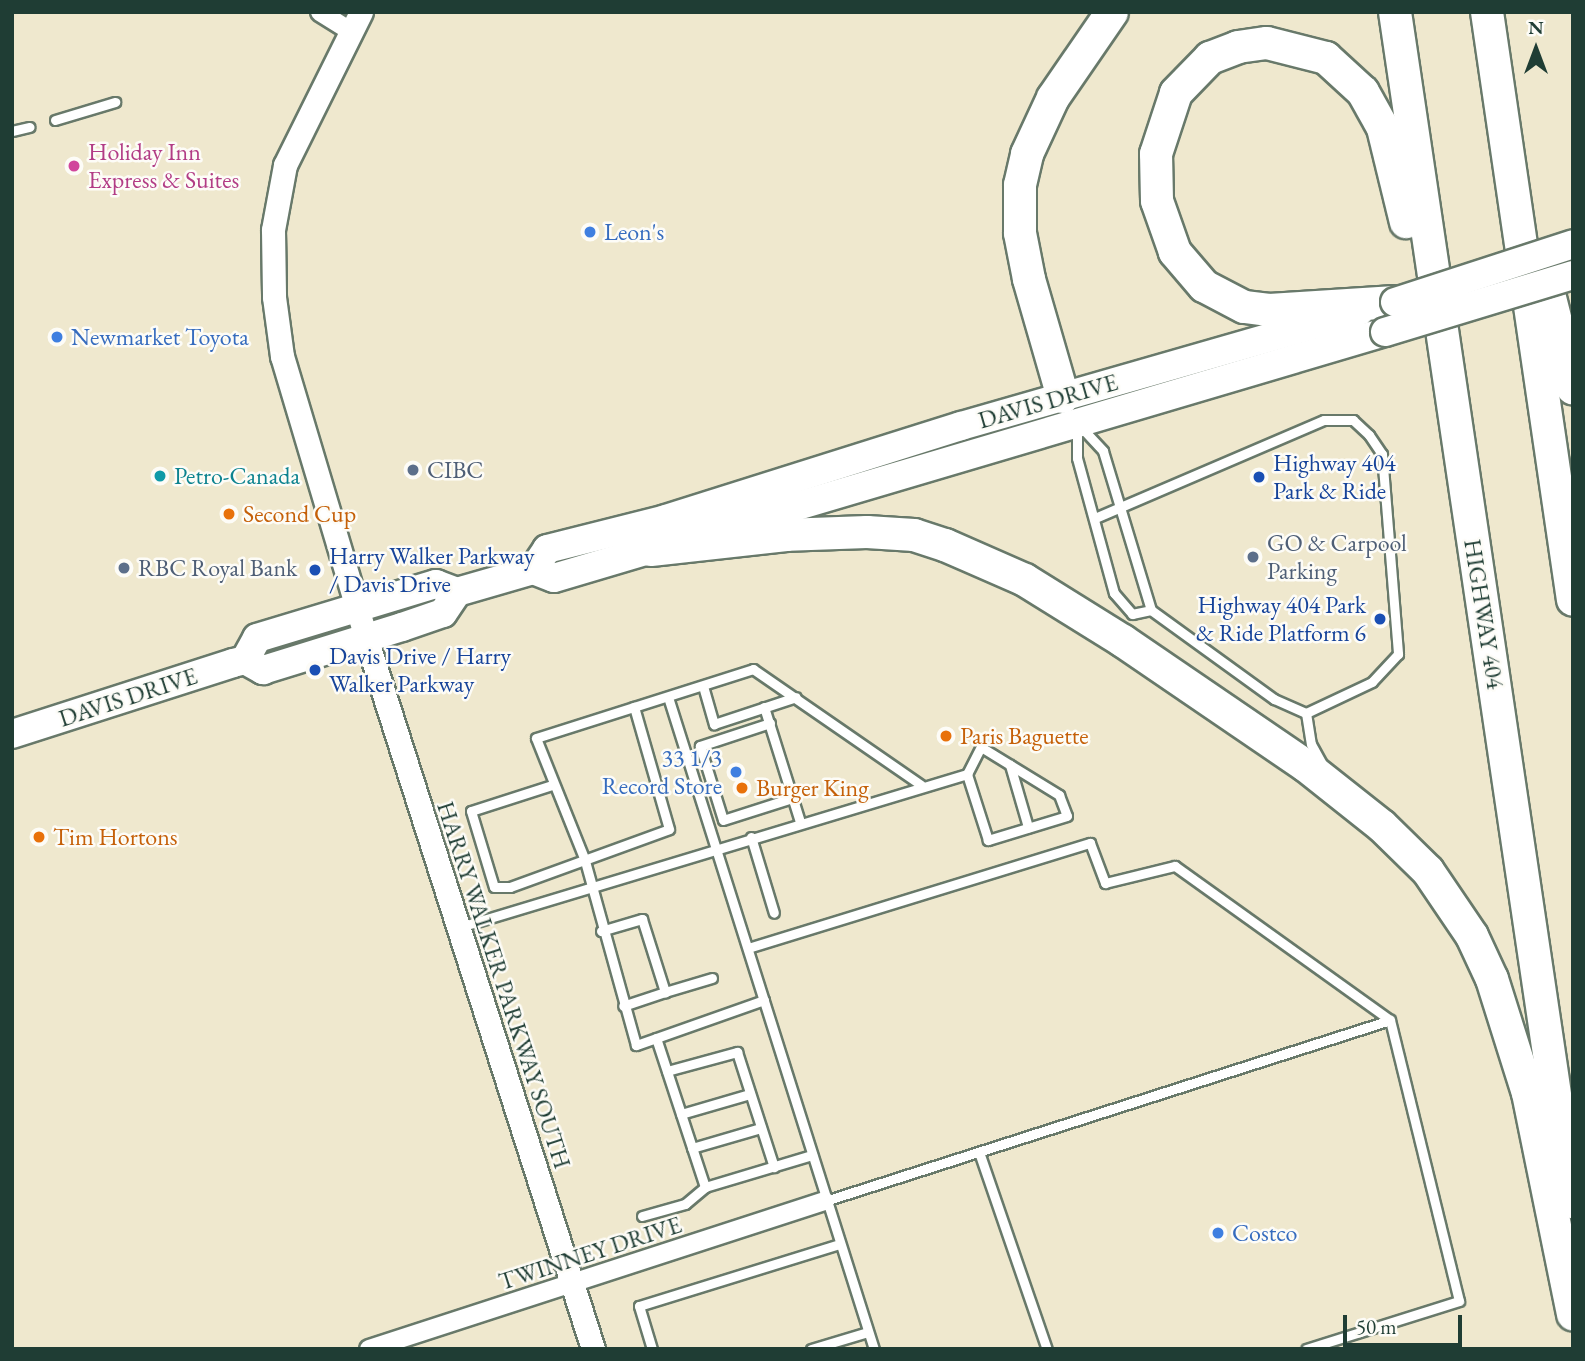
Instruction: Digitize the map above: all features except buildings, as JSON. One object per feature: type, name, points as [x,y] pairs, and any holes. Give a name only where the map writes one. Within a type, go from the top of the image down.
[{"type":"highway","points":[[1070,410],[1029,279],[1020,233],[1020,185],[1027,154],[1053,98],[1112,12]]},
{"type":"highway","name":"HIGHWAY 404","points":[[1395,12],[1573,1216]]},
{"type":"highway","points":[[1487,12],[1573,600]]},
{"type":"highway","points":[[1395,302],[1244,307],[1204,286],[1189,271],[1164,225],[1157,201],[1156,154],[1176,93],[1210,58],[1267,43],[1300,48],[1326,58],[1363,92],[1383,128],[1430,340],[1449,380]]},
{"type":"highway","points":[[1513,185],[1539,251],[1573,388]]},
{"type":"highway","points":[[651,550],[786,535],[867,532],[931,540],[1025,580],[1123,641],[1328,782],[1428,872],[1472,936],[1492,979],[1528,1093],[1573,1314]]},
{"type":"main road","name":"DAVIS DRIVE","points":[[12,734],[245,660],[257,638],[436,584],[457,592],[533,570],[554,578],[651,550],[1573,244]]},
{"type":"main road","name":"DAVIS DRIVE","points":[[533,570],[547,549],[1070,410],[1385,331],[1573,275]]},
{"type":"main road","name":"DAVIS DRIVE","points":[[245,660],[263,670],[366,638],[443,613],[457,592]]},
{"type":"street","points":[[320,12],[356,22]]},
{"type":"street","name":"HARRY WALKER PARKWAY SOUTH","points":[[356,22],[285,165],[273,230],[274,297],[282,356],[366,638],[593,1349]]},
{"type":"street","name":"TWINNEY DRIVE","points":[[369,1349],[573,1285],[825,1201]]},
{"type":"lane","points":[[55,120],[115,102]]},
{"type":"lane","points":[[12,131],[30,127]]},
{"type":"lane","points":[[1070,410],[1103,451],[1120,510],[1151,610],[1274,699],[1306,713],[1372,681],[1398,654],[1382,454],[1369,435],[1353,420],[1324,420],[1120,510],[1095,518]]},
{"type":"lane","points":[[1070,410],[1077,458],[1121,606],[1132,614],[1151,610]]},
{"type":"lane","points":[[764,1000],[636,1045],[601,931],[584,858],[552,785],[536,738],[753,669],[921,785]]},
{"type":"lane","points":[[702,686],[715,724],[796,697]]},
{"type":"lane","points":[[668,697],[825,1201],[874,1349]]},
{"type":"lane","points":[[552,785],[471,811],[490,883],[501,889],[669,829],[634,707]]},
{"type":"lane","points":[[764,707],[800,822]]},
{"type":"lane","points":[[1306,713],[1311,744],[1328,782]]},
{"type":"lane","points":[[770,723],[700,746],[723,820],[792,798]]},
{"type":"lane","points":[[981,747],[1059,795],[1067,816],[988,840],[967,774],[981,747]]},
{"type":"lane","points":[[1010,765],[1028,827]]},
{"type":"lane","points":[[458,927],[751,836],[921,785],[967,774]]},
{"type":"lane","points":[[751,836],[774,913]]},
{"type":"lane","points":[[748,948],[1090,843],[1104,883],[1175,866],[1390,1020],[1459,1301],[1306,1349]]},
{"type":"lane","points":[[601,931],[642,919],[665,992]]},
{"type":"lane","points":[[623,1006],[712,978]]},
{"type":"lane","points":[[825,1201],[1390,1020]]},
{"type":"lane","points":[[656,1038],[705,1187]]},
{"type":"lane","points":[[667,1071],[737,1052],[774,1167]]},
{"type":"lane","points":[[681,1114],[750,1094]]},
{"type":"lane","points":[[692,1148],[761,1128]]},
{"type":"lane","points":[[979,1152],[1047,1349]]},
{"type":"lane","points":[[642,1216],[685,1204],[705,1187],[812,1156]]},
{"type":"lane","points":[[652,1349],[639,1306],[839,1244]]},
{"type":"lane","points":[[811,1349],[868,1332]]},
{"type":"place","name":"Holiday Inn Express & Suites","points":[[74,166]]},
{"type":"place","name":"Leon's","points":[[590,232]]},
{"type":"place","name":"Newmarket Toyota","points":[[57,337]]},
{"type":"place","name":"CIBC","points":[[413,470]]},
{"type":"place","name":"Petro-Canada","points":[[160,476]]},
{"type":"place","name":"Highway 404 Park & Ride","points":[[1259,477]]},
{"type":"place","name":"Second Cup","points":[[229,514]]},
{"type":"place","name":"GO & Carpool Parking","points":[[1253,557]]},
{"type":"place","name":"RBC Royal Bank","points":[[124,568]]},
{"type":"place","name":"Harry Walker Parkway / Davis Drive","points":[[315,570]]},
{"type":"place","name":"Highway 404 Park & Ride Platform 6","points":[[1380,619]]},
{"type":"place","name":"Davis Drive / Harry Walker Parkway","points":[[315,670]]},
{"type":"place","name":"Paris Baguette","points":[[946,736]]},
{"type":"place","name":"33 1/3 Record Store","points":[[736,772]]},
{"type":"place","name":"Burger King","points":[[742,788]]},
{"type":"place","name":"Tim Hortons","points":[[39,837]]},
{"type":"place","name":"Costco","points":[[1218,1233]]}]
